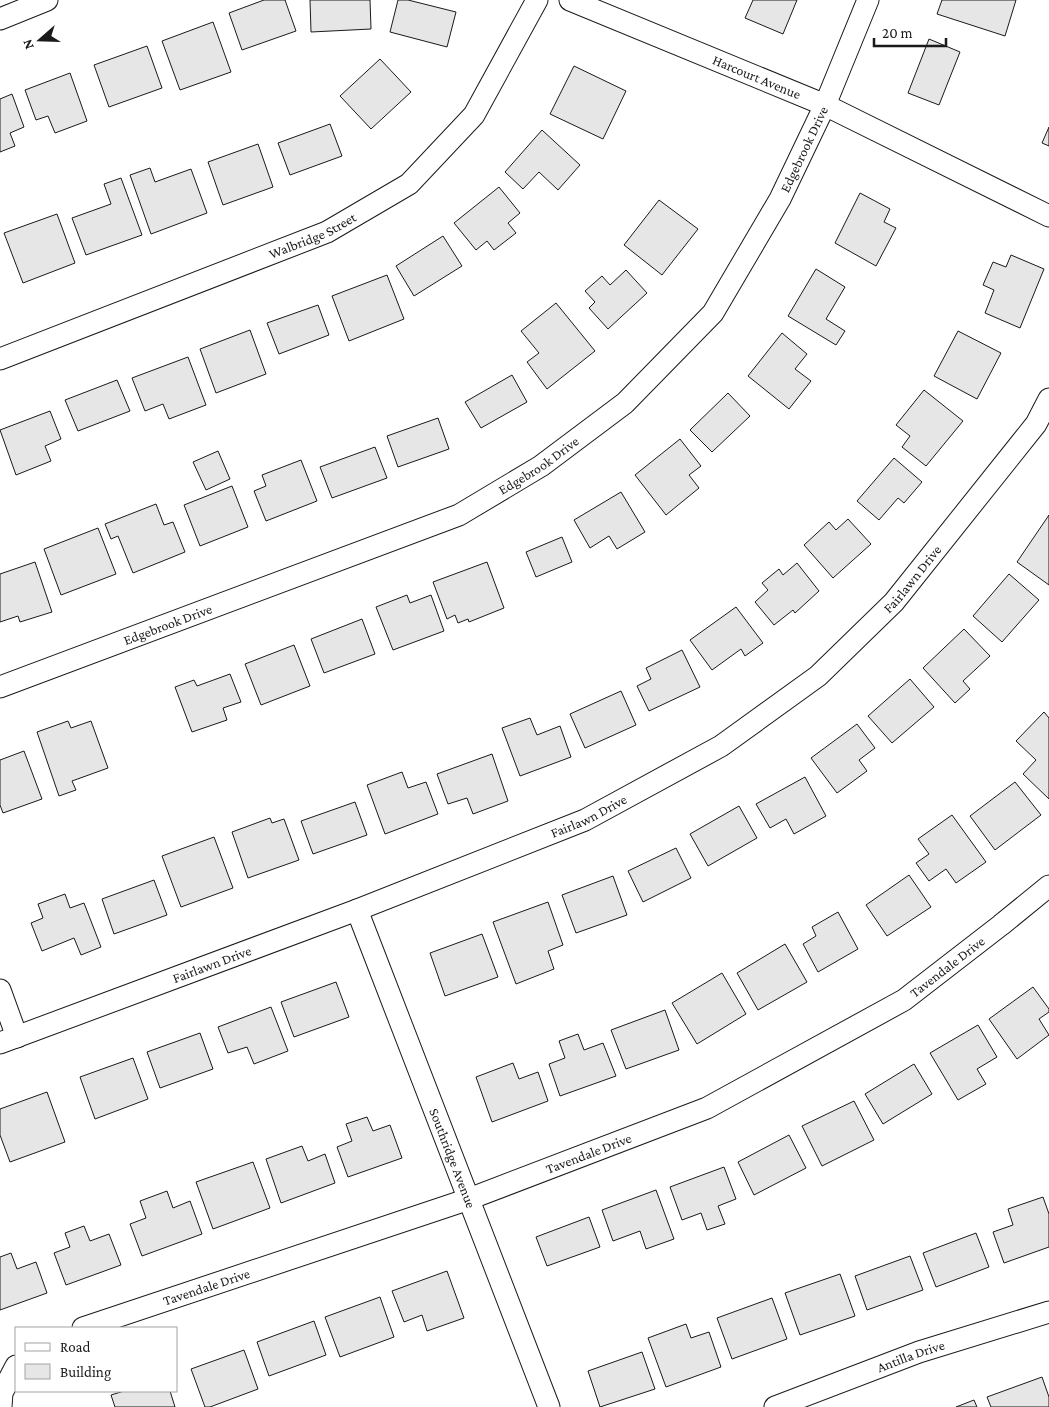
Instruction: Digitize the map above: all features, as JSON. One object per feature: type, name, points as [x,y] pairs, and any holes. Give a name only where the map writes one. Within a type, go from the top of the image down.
[{"type":"street","points":[[0,19],[47,0]]},
{"type":"street","name":"Walbridge Street","points":[[0,359],[327,232],[409,184],[474,116],[537,0]]},
{"type":"street","name":"Harcourt Avenue","points":[[570,0],[825,106],[1049,216]]},
{"type":"street","name":"Edgebrook Drive","points":[[0,686],[459,515],[541,466],[625,403],[713,313],[780,199],[825,106],[868,0]]},
{"type":"street","name":"Fairlawn Drive","points":[[9,1040],[356,910],[585,820],[721,746],[818,676],[894,602],[1036,424],[1049,399]]},
{"type":"street","name":"Tavendale Drive","points":[[86,1327],[469,1199],[707,1108],[904,1000],[1049,886]]},
{"type":"street","name":"Southridge Avenue","points":[[356,910],[549,1407]]},
{"type":"street","points":[[0,990],[9,1040]]},
{"type":"street","name":"Antilla Drive","points":[[775,1407],[919,1352],[1049,1312]]},
{"type":"street","points":[[1,1407],[2,1393],[15,1368]]},
{"type":"building","points":[[264,0],[285,0],[296,31],[242,50],[229,13]]},
{"type":"building","points":[[310,0],[370,0],[371,29],[311,32]]},
{"type":"building","points":[[398,0],[408,0],[456,12],[447,47],[390,32]]},
{"type":"building","points":[[753,0],[797,0],[783,34],[745,18]]},
{"type":"building","points":[[942,0],[1016,0],[1005,36],[937,14]]},
{"type":"building","points":[[213,22],[231,72],[180,90],[162,41]]},
{"type":"building","points":[[929,39],[960,52],[939,105],[908,93]]},
{"type":"building","points":[[147,46],[162,88],[109,107],[94,65]]},
{"type":"building","points":[[380,59],[411,92],[371,129],[340,96]]},
{"type":"building","points":[[574,66],[626,91],[603,139],[550,114]]},
{"type":"building","points":[[70,73],[87,121],[55,133],[48,116],[36,120],[25,90]]},
{"type":"building","points":[[12,94],[24,127],[10,133],[15,146],[0,152],[0,99]]},
{"type":"building","points":[[330,124],[342,156],[290,175],[278,143]]},
{"type":"building","points":[[1049,127],[1049,146],[1042,143]]},
{"type":"building","points":[[542,130],[580,165],[558,190],[539,172],[523,189],[505,172]]},
{"type":"building","points":[[258,144],[273,187],[223,205],[208,162]]},
{"type":"building","points":[[150,168],[155,182],[191,169],[207,213],[151,234],[130,175]]},
{"type":"building","points":[[121,178],[142,235],[86,255],[72,218],[111,204],[104,184]]},
{"type":"building","points":[[499,187],[520,213],[508,223],[516,233],[494,250],[487,241],[476,250],[454,223]]},
{"type":"building","points":[[860,193],[890,209],[884,222],[896,228],[876,266],[835,243]]},
{"type":"building","points":[[659,200],[698,229],[662,275],[624,245]]},
{"type":"building","points":[[57,214],[75,263],[23,283],[4,233]]},
{"type":"building","points":[[443,236],[462,266],[414,296],[396,266]]},
{"type":"building","points":[[1011,255],[1044,269],[1020,328],[985,313],[994,290],[983,285],[993,262],[1006,267]]},
{"type":"building","points":[[816,269],[845,287],[826,319],[845,331],[836,345],[788,316]]},
{"type":"building","points":[[626,270],[647,293],[608,329],[589,308],[595,302],[585,291],[602,276],[610,285]]},
{"type":"building","points":[[387,275],[404,319],[349,341],[332,296]]},
{"type":"building","points":[[556,303],[595,351],[547,389],[527,362],[539,353],[521,331]]},
{"type":"building","points":[[318,305],[329,335],[279,354],[267,323]]},
{"type":"building","points":[[250,330],[266,374],[216,393],[200,349]]},
{"type":"building","points":[[958,331],[1001,353],[977,399],[934,376]]},
{"type":"building","points":[[782,333],[807,354],[795,369],[811,381],[789,409],[748,376]]},
{"type":"building","points":[[188,357],[206,405],[169,419],[163,404],[145,411],[132,378]]},
{"type":"building","points":[[512,375],[527,402],[481,428],[465,402]]},
{"type":"building","points":[[117,380],[130,411],[78,431],[65,400]]},
{"type":"building","points":[[924,390],[963,421],[926,466],[902,447],[910,436],[896,425]]},
{"type":"building","points":[[728,393],[750,416],[712,452],[690,430]]},
{"type":"building","points":[[50,411],[61,439],[45,446],[51,461],[16,475],[0,430]]},
{"type":"building","points":[[438,418],[449,449],[398,467],[387,436]]},
{"type":"building","points":[[680,439],[701,466],[689,475],[699,488],[666,515],[635,475]]},
{"type":"building","points":[[375,447],[387,478],[332,498],[320,467]]},
{"type":"building","points":[[218,451],[230,479],[206,490],[193,462]]},
{"type":"building","points":[[894,458],[922,482],[904,503],[898,498],[879,520],[857,501]]},
{"type":"building","points":[[301,460],[317,501],[266,521],[254,491],[266,486],[262,475]]},
{"type":"building","points":[[232,486],[248,527],[200,546],[184,505]]},
{"type":"building","points":[[621,492],[645,532],[617,549],[609,536],[590,548],[574,520]]},
{"type":"building","points":[[156,504],[164,525],[173,522],[185,552],[133,573],[118,536],[111,539],[105,524]]},
{"type":"building","points":[[1049,515],[1049,585],[1017,562]]},
{"type":"building","points":[[848,519],[871,544],[833,578],[804,545],[829,522],[836,530]]},
{"type":"building","points":[[98,528],[116,574],[61,595],[44,549]]},
{"type":"building","points":[[562,537],[572,562],[536,577],[526,552]]},
{"type":"building","points":[[35,562],[52,612],[20,622],[18,616],[0,622],[0,574]]},
{"type":"building","points":[[487,562],[504,608],[469,622],[468,619],[458,623],[455,615],[447,619],[433,582]]},
{"type":"building","points":[[797,563],[819,591],[795,613],[793,610],[774,625],[755,602],[768,590],[762,583],[779,569],[783,575]]},
{"type":"building","points":[[1009,574],[1039,600],[1002,642],[973,616]]},
{"type":"building","points":[[407,595],[410,603],[431,595],[444,631],[393,650],[376,607]]},
{"type":"building","points":[[736,607],[763,643],[745,656],[741,649],[712,670],[690,640]]},
{"type":"building","points":[[362,619],[375,654],[324,673],[311,639]]},
{"type":"building","points":[[964,629],[990,656],[963,681],[970,689],[955,703],[923,668]]},
{"type":"building","points":[[294,645],[310,686],[261,705],[245,664]]},
{"type":"building","points":[[682,650],[700,687],[649,711],[637,686],[651,679],[646,668]]},
{"type":"building","points":[[230,674],[241,702],[223,708],[227,720],[192,732],[175,687],[194,680],[197,686]]},
{"type":"building","points":[[910,679],[934,707],[892,743],[868,716]]},
{"type":"building","points":[[621,691],[636,725],[585,748],[570,714]]},
{"type":"building","points":[[1044,712],[1049,718],[1049,799],[1023,774],[1036,760],[1016,741]]},
{"type":"building","points":[[530,718],[537,735],[560,726],[571,757],[520,776],[502,728]]},
{"type":"building","points":[[68,721],[71,728],[91,721],[108,768],[72,781],[76,790],[59,796],[37,732]]},
{"type":"building","points":[[857,724],[875,748],[859,760],[867,771],[837,793],[811,758]]},
{"type":"building","points":[[24,751],[42,799],[3,813],[0,805],[0,760]]},
{"type":"building","points":[[492,754],[508,801],[473,814],[467,798],[448,804],[437,774]]},
{"type":"building","points":[[402,772],[408,788],[426,782],[438,814],[385,834],[367,785]]},
{"type":"building","points":[[805,777],[826,816],[794,834],[786,819],[770,828],[756,804]]},
{"type":"building","points":[[1015,782],[1041,815],[995,850],[970,816]]},
{"type":"building","points":[[355,802],[367,835],[313,854],[301,821]]},
{"type":"building","points":[[739,806],[757,838],[708,866],[690,834]]},
{"type":"building","points":[[952,815],[986,862],[956,883],[946,869],[929,881],[916,863],[929,854],[918,839]]},
{"type":"building","points":[[270,818],[272,823],[284,819],[299,860],[248,878],[232,832]]},
{"type":"building","points":[[214,837],[233,888],[181,907],[162,856]]},
{"type":"building","points":[[676,848],[691,878],[643,902],[628,871]]},
{"type":"building","points":[[909,875],[931,907],[887,936],[866,905]]},
{"type":"building","points":[[613,876],[627,915],[576,933],[562,895]]},
{"type":"building","points":[[154,880],[167,915],[114,934],[102,899]]},
{"type":"building","points":[[65,894],[70,908],[84,903],[101,947],[81,955],[74,938],[42,951],[31,923],[43,918],[38,904]]},
{"type":"building","points":[[548,902],[563,945],[548,951],[554,969],[516,984],[493,922]]},
{"type":"building","points":[[838,912],[858,949],[818,972],[803,944],[816,936],[812,927]]},
{"type":"building","points":[[482,934],[498,977],[445,996],[430,953]]},
{"type":"building","points":[[785,944],[807,982],[758,1010],[737,973]]},
{"type":"building","points":[[722,973],[746,1014],[697,1044],[672,1003]]},
{"type":"building","points":[[336,982],[349,1017],[294,1037],[281,1002]]},
{"type":"building","points":[[1033,987],[1049,1009],[1049,1012],[1039,1019],[1049,1035],[1017,1059],[989,1019]]},
{"type":"building","points":[[271,1007],[288,1051],[254,1064],[247,1047],[228,1053],[218,1027]]},
{"type":"building","points":[[665,1010],[679,1050],[626,1069],[611,1030]]},
{"type":"building","points":[[978,1025],[997,1057],[977,1069],[986,1084],[958,1100],[930,1053]]},
{"type":"building","points":[[200,1033],[213,1069],[160,1088],[147,1052]]},
{"type":"building","points":[[578,1034],[584,1050],[603,1043],[616,1076],[560,1096],[549,1064],[565,1058],[559,1041]]},
{"type":"building","points":[[133,1058],[148,1099],[95,1119],[80,1077]]},
{"type":"building","points":[[513,1063],[519,1079],[538,1072],[548,1101],[492,1122],[476,1077]]},
{"type":"building","points":[[914,1064],[932,1094],[883,1124],[865,1094]]},
{"type":"building","points":[[47,1092],[65,1142],[10,1162],[0,1135],[0,1109]]},
{"type":"building","points":[[854,1101],[874,1140],[822,1166],[802,1126]]},
{"type":"building","points":[[367,1117],[373,1131],[390,1125],[402,1158],[348,1177],[337,1147],[352,1141],[346,1124]]},
{"type":"building","points":[[789,1135],[806,1168],[754,1195],[738,1162]]},
{"type":"building","points":[[302,1146],[308,1161],[325,1154],[335,1183],[281,1203],[266,1159]]},
{"type":"building","points":[[253,1162],[270,1208],[213,1229],[196,1182]]},
{"type":"building","points":[[724,1167],[736,1199],[718,1206],[725,1224],[707,1230],[701,1213],[682,1220],[670,1187]]},
{"type":"building","points":[[656,1190],[674,1239],[646,1249],[640,1231],[613,1241],[602,1210]]},
{"type":"building","points":[[167,1191],[173,1208],[190,1201],[202,1234],[142,1256],[130,1224],[146,1218],[140,1201]]},
{"type":"building","points":[[1043,1197],[1049,1214],[1049,1247],[1004,1263],[993,1232],[1013,1225],[1008,1209]]},
{"type":"building","points":[[589,1217],[600,1247],[547,1266],[536,1237]]},
{"type":"building","points":[[84,1226],[90,1241],[109,1234],[121,1265],[66,1285],[54,1253],[70,1247],[65,1233]]},
{"type":"building","points":[[976,1233],[989,1267],[936,1287],[923,1253]]},
{"type":"building","points":[[11,1253],[17,1269],[36,1262],[47,1293],[0,1310],[0,1257]]},
{"type":"building","points":[[910,1256],[923,1290],[867,1310],[855,1276]]},
{"type":"building","points":[[447,1271],[464,1318],[427,1331],[422,1315],[404,1322],[392,1291]]},
{"type":"building","points":[[840,1274],[855,1316],[800,1335],[785,1293]]},
{"type":"building","points":[[380,1297],[394,1337],[340,1357],[325,1317]]},
{"type":"building","points":[[772,1298],[787,1339],[732,1359],[717,1318]]},
{"type":"building","points":[[314,1321],[326,1355],[269,1376],[257,1342]]},
{"type":"building","points":[[686,1324],[691,1338],[709,1332],[721,1367],[666,1387],[648,1338]]},
{"type":"building","points":[[244,1350],[258,1389],[210,1407],[205,1407],[191,1369]]},
{"type":"building","points":[[642,1352],[655,1389],[600,1407],[588,1371]]},
{"type":"building","points":[[1042,1377],[1049,1397],[1049,1407],[991,1407],[987,1397]]},
{"type":"building","points":[[121,1392],[170,1392],[175,1407],[115,1407],[111,1395]]},
{"type":"building","points":[[974,1400],[977,1407],[956,1407]]}]
